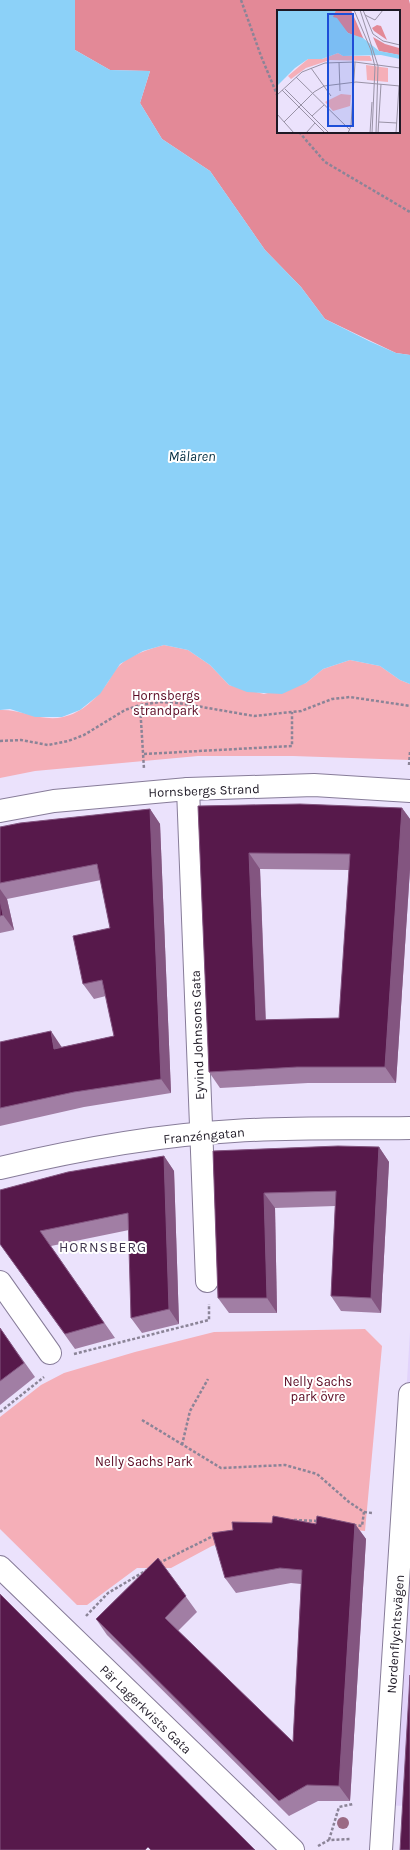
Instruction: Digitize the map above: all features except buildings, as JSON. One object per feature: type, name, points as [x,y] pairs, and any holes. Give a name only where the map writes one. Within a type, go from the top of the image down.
[{"type":"street","name":"Hornsbergs Strand","points":[[0,811],[54,801],[188,789],[314,785],[410,791]]},
{"type":"street","name":"Eyvind Johnsons Gata","points":[[188,789],[200,1134],[207,1281]]},
{"type":"street","name":"Franzéngatan","points":[[0,1168],[66,1152],[200,1134],[234,1131],[410,1128]]},
{"type":"street","points":[[0,1282],[50,1354]]},
{"type":"street","name":"Nordenflychtsvägen","points":[[380,1850],[410,1394]]},
{"type":"street","name":"Pär Lagerkvists Gata","points":[[0,1567],[293,1850]]},
{"type":"path","points":[[241,0],[260,56],[277,95]]},
{"type":"path","points":[[300,133],[325,162],[410,212]]},
{"type":"path","points":[[0,741],[21,740],[48,745],[68,741],[84,735],[125,710],[140,705],[160,702],[179,703],[254,716],[301,711],[332,699],[350,697],[410,706]]},
{"type":"path","points":[[140,705],[144,770]]},
{"type":"path","points":[[144,754],[292,746],[292,712]]},
{"type":"path","points":[[409,765],[410,752]]},
{"type":"path","points":[[75,1354],[209,1320],[209,1309]]},
{"type":"path","points":[[0,1412],[47,1375]]},
{"type":"path","points":[[182,1445],[190,1411],[208,1379]]},
{"type":"path","points":[[142,1420],[221,1468],[286,1465],[317,1474],[349,1502],[364,1512],[372,1513]]},
{"type":"path","points":[[349,1524],[362,1526],[364,1512]]},
{"type":"path","points":[[290,1521],[327,1522]]},
{"type":"path","points":[[155,1565],[221,1534]]},
{"type":"path","points":[[90,1613],[108,1593],[148,1569]]},
{"type":"path","points":[[329,1840],[339,1806],[353,1804]]},
{"type":"path","points":[[315,1847],[329,1840],[351,1839]]},
{"type":"shaded area","points":[[75,0],[409,0],[410,355],[396,353],[325,319],[301,287],[265,250],[210,171],[162,139],[140,103],[150,71],[110,70],[75,50]]},
{"type":"shaded area","points":[[410,1332],[410,1806],[373,1805],[397,1542]]},
{"type":"green space","name":"Hornsbergs strandpark","points":[[164,645],[188,650],[210,665],[229,685],[264,694],[306,683],[323,669],[350,660],[380,666],[400,680],[410,684],[410,760],[293,756],[198,756],[35,771],[0,778],[0,710],[16,711],[47,718],[70,715],[83,708],[94,699],[104,688],[116,669],[124,661],[141,652]]},
{"type":"green space","name":"Nelly Sachs Park","points":[[365,1329],[382,1346],[365,1531],[288,1524],[212,1546],[171,1568],[137,1568],[87,1605],[77,1605],[0,1529],[0,1417],[41,1385],[64,1373],[135,1352],[214,1332]]},
{"type":"water","name":"Mälaren","points":[[0,0],[75,0],[75,50],[110,70],[150,71],[140,103],[162,139],[210,171],[265,250],[301,287],[325,319],[396,353],[410,355],[410,684],[400,680],[380,666],[350,660],[323,669],[306,683],[282,694],[247,692],[229,685],[210,665],[188,650],[164,645],[143,651],[120,664],[100,694],[80,710],[62,717],[35,717],[10,709],[0,710]]},
{"type":"district","name":"HORNSBERG","points":[[103,1247]]},
{"type":"park label","name":"Nelly Sachs park övre","points":[[318,1388]]}]
